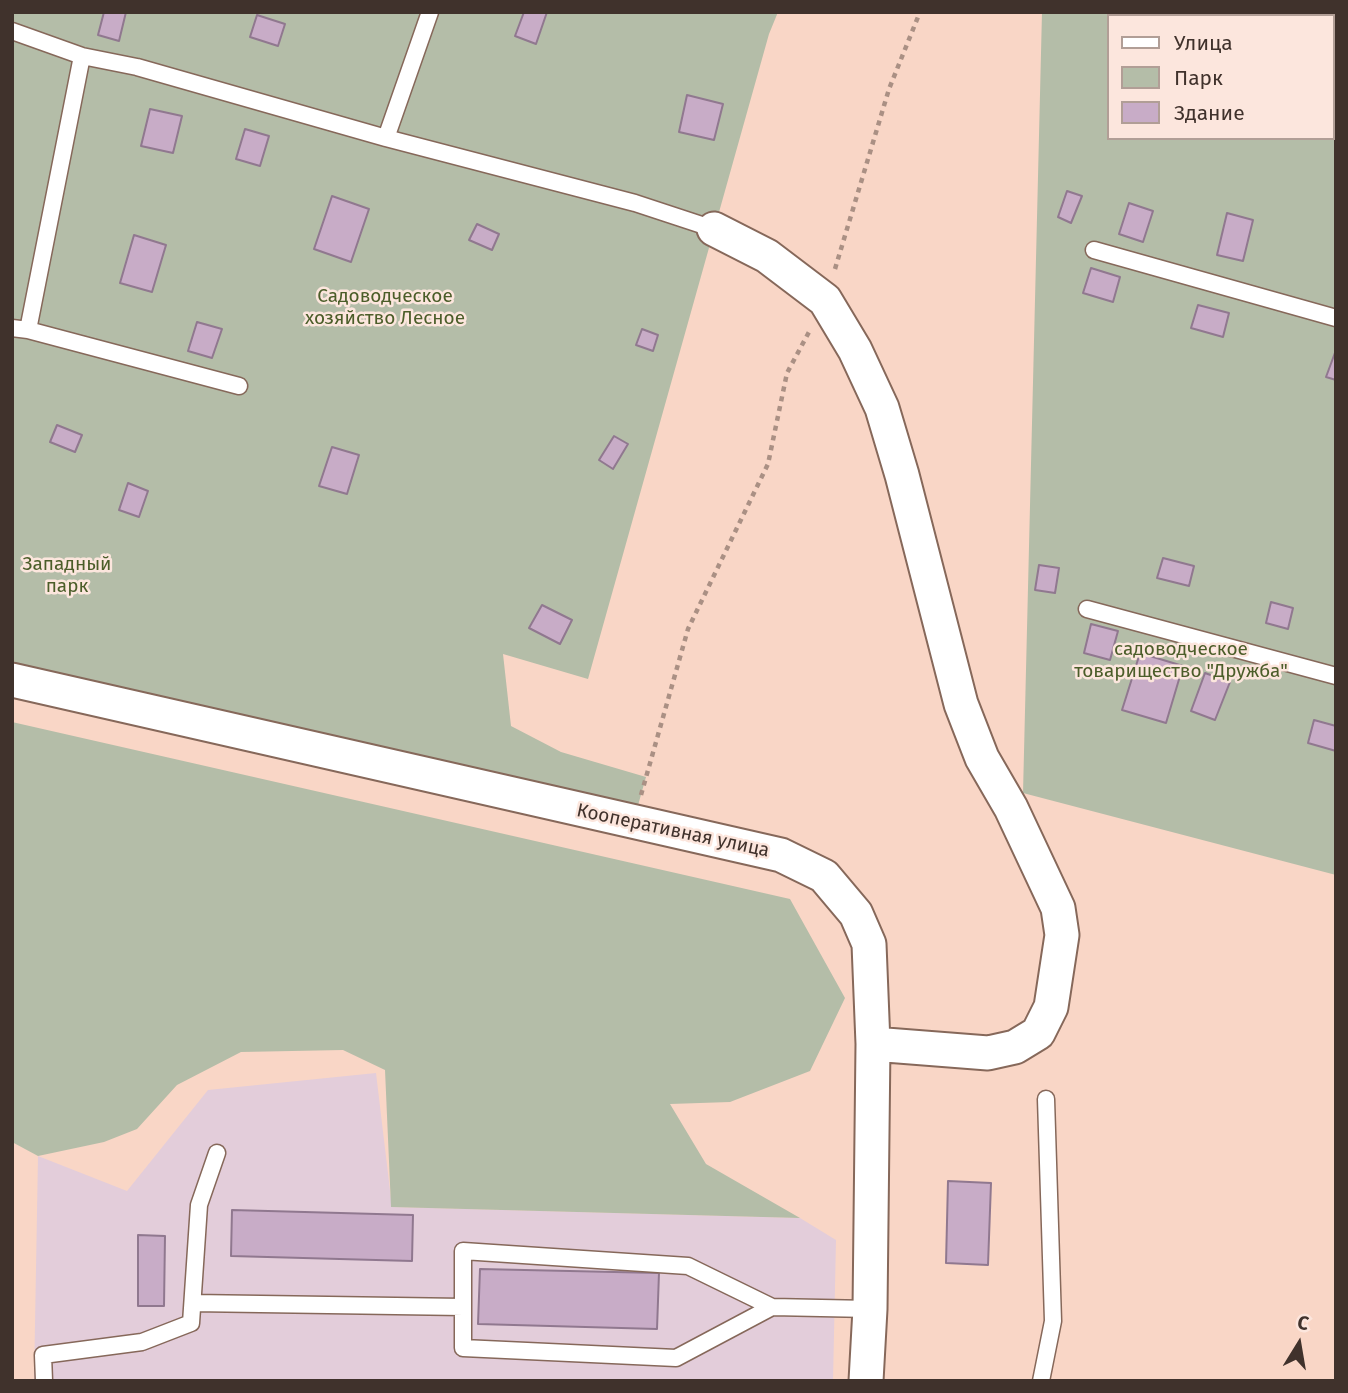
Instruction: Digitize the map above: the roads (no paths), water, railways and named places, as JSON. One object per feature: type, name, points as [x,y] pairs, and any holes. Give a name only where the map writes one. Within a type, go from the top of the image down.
[{"type":"street","points":[[714,229],[767,256],[825,300],[855,350],[882,408],[961,704],[982,758],[1011,808],[1058,908],[1062,935],[1051,1007],[1038,1033],[1015,1047],[988,1053],[873,1044]]},
{"type":"street","name":"Кооперативная улица","points":[[12,680],[781,855],[824,876],[856,914],[869,944],[873,1044],[870,1309],[866,1381]]},
{"type":"lane","points":[[386,138],[430,12]]},
{"type":"lane","points":[[12,31],[82,56],[137,67],[386,138],[635,203],[714,229]]},
{"type":"lane","points":[[82,56],[20,329],[240,386]]},
{"type":"lane","points":[[1094,250],[1336,318]]},
{"type":"lane","points":[[1087,609],[1336,676]]},
{"type":"lane","points":[[1041,1381],[1053,1321],[1046,1099]]},
{"type":"lane","points":[[44,1381],[43,1355],[142,1342],[191,1323],[199,1205],[217,1153]]},
{"type":"lane","points":[[772,1307],[676,1358],[463,1348],[463,1251],[688,1266],[772,1307],[870,1309]]},
{"type":"lane","points":[[193,1303],[463,1307]]},
{"type":"park label","name":"Садоводческое хозяйство Лесное","points":[[385,308]]},
{"type":"park label","name":"Западный парк","points":[[67,576]]},
{"type":"park label","name":"садоводческое товарищество \"Дружба\"","points":[[1181,661]]}]
